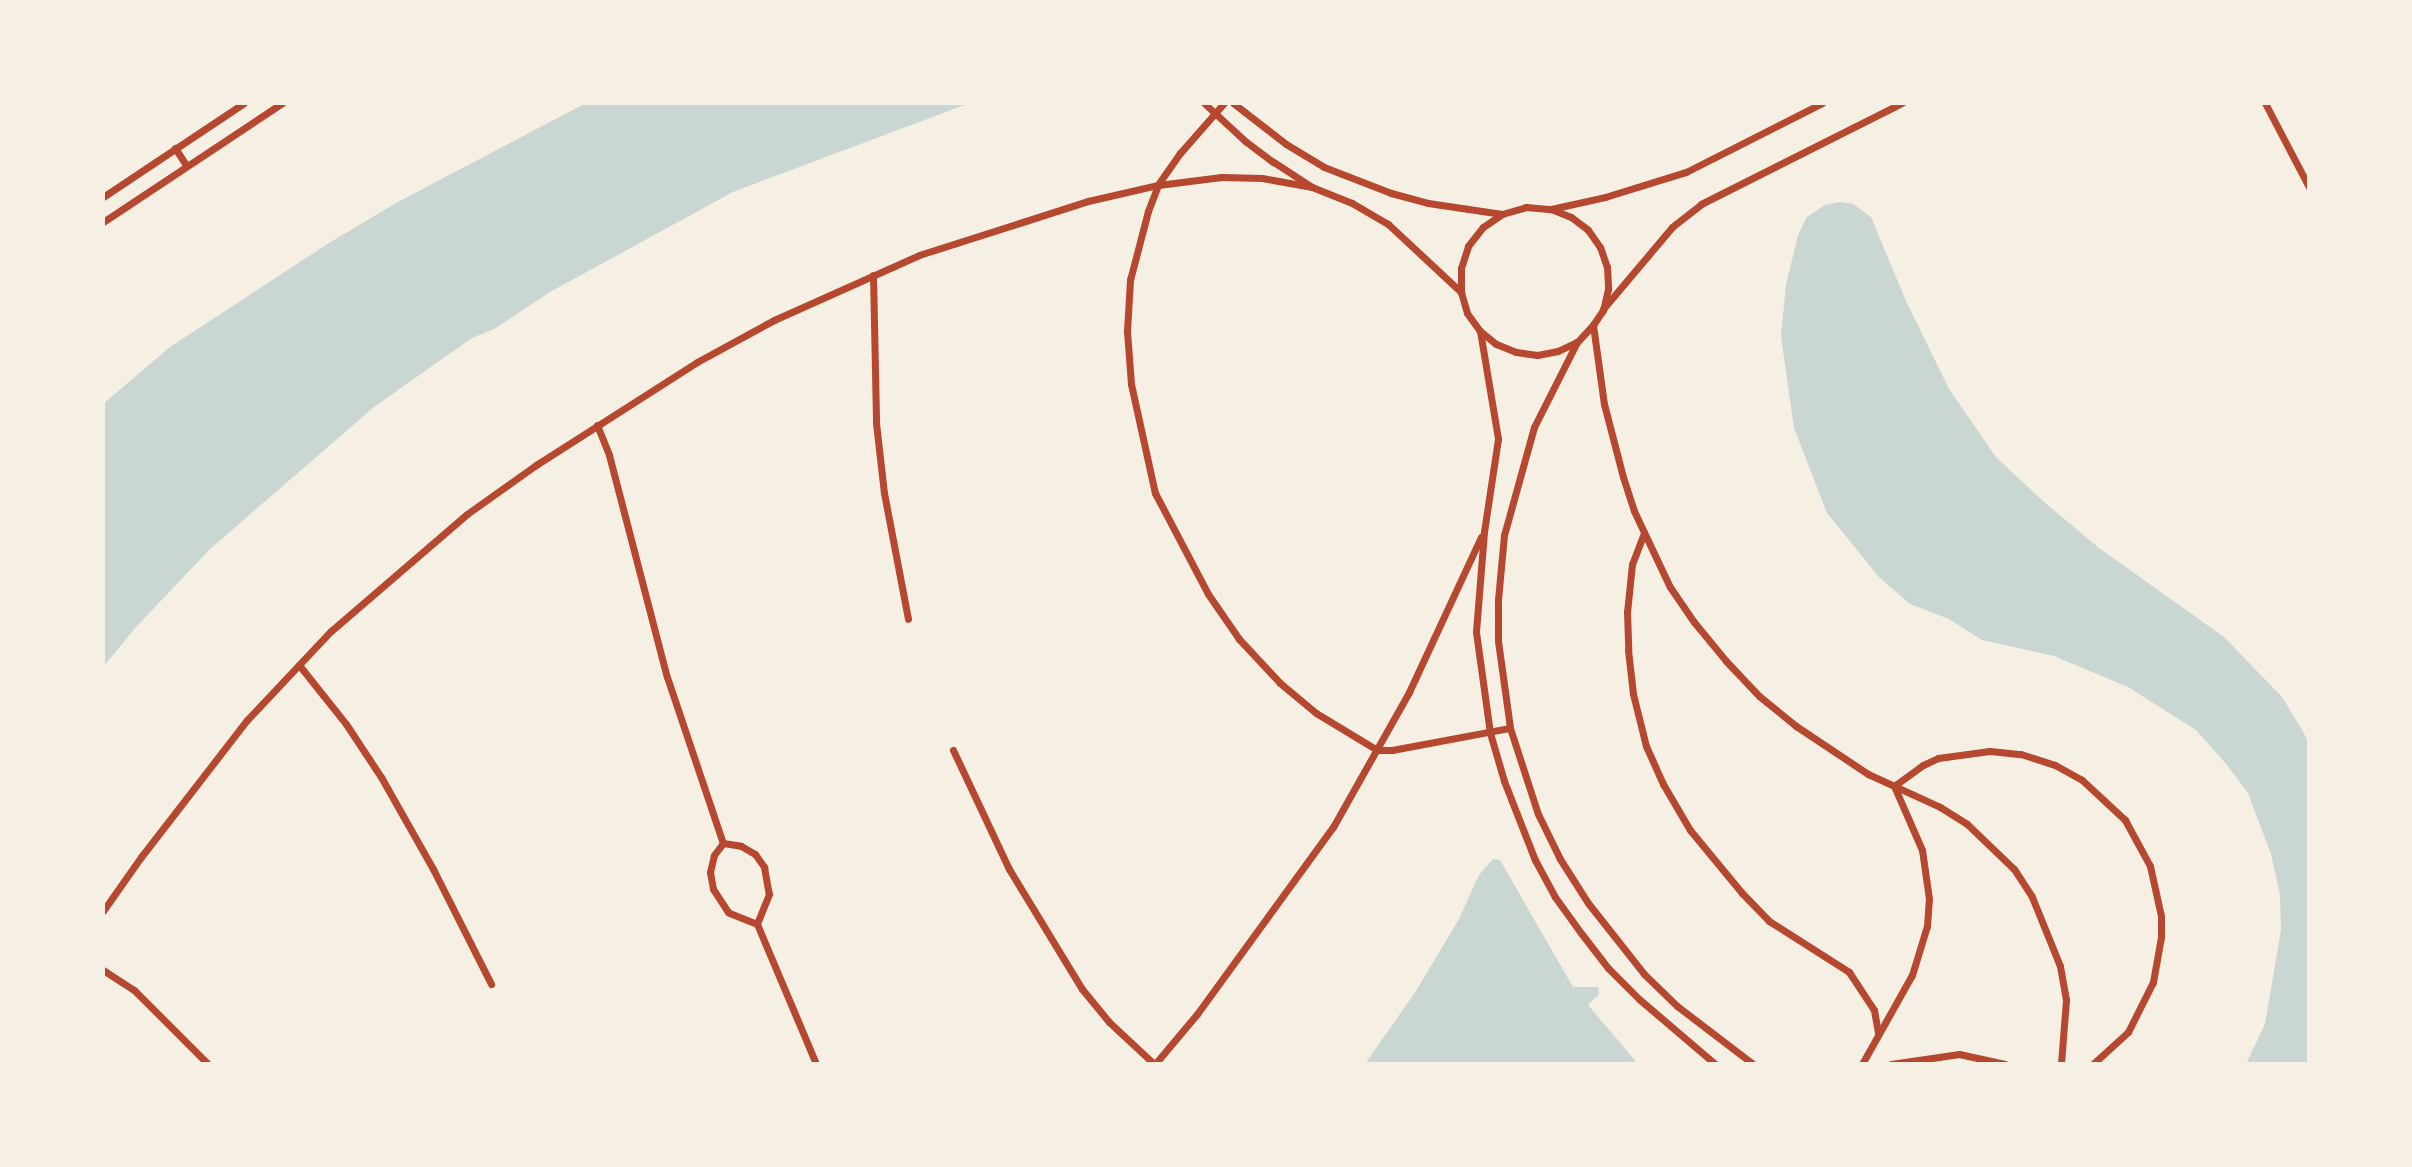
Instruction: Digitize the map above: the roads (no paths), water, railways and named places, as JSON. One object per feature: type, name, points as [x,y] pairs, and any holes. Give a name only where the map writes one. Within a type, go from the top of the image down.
[{"type":"street","points":[[103,197],[244,103]]},
{"type":"street","points":[[103,222],[282,103]]},
{"type":"street","points":[[1204,103],[1245,141],[1312,187]]},
{"type":"street","points":[[1224,103],[1158,185],[1147,211],[1130,280],[1127,331],[1131,383],[1155,493],[1208,594],[1239,639],[1280,683],[1316,713],[1377,750],[1392,751],[1510,728]]},
{"type":"street","points":[[1233,103],[1286,144],[1324,167],[1360,182],[1428,203],[1503,214]]},
{"type":"street","points":[[1577,342],[1558,351],[1537,355],[1516,352],[1496,344],[1480,331],[1467,313],[1461,292],[1461,268],[1468,246],[1483,227],[1503,214],[1526,207],[1551,209],[1605,197],[1686,172],[1822,103]]},
{"type":"street","points":[[1752,1064],[1677,1006],[1644,974],[1595,913],[1560,859],[1538,814],[1510,728],[1498,641],[1498,600],[1504,535],[1534,427],[1577,342],[1593,326],[1603,310],[1672,227],[1701,204],[1902,103]]},
{"type":"street","points":[[2264,103],[2309,187]]},
{"type":"street","points":[[176,148],[186,165]]},
{"type":"street","points":[[103,911],[141,857],[247,720],[299,665],[384,583],[467,514],[597,425],[697,362],[774,320],[873,275],[995,229],[1088,201],[1158,185],[1222,177],[1262,178],[1312,187],[1352,203],[1388,224],[1461,292]]},
{"type":"street","points":[[1551,209],[1571,217],[1588,230],[1600,247],[1607,267],[1608,289],[1603,310]]},
{"type":"street","points":[[873,275],[876,423],[884,493],[908,619]]},
{"type":"street","points":[[1593,326],[1612,442],[1644,533],[1670,587],[1693,622],[1759,696],[1833,752],[1967,824],[1995,848],[2026,885],[2051,939],[2064,984],[2066,1028],[2061,1064]]},
{"type":"street","points":[[1480,331],[1499,439],[1484,532],[1476,632],[1490,733],[1519,821],[1555,897],[1608,968],[1639,999],[1714,1064]]},
{"type":"street","points":[[597,425],[609,455],[667,677],[723,843]]},
{"type":"street","points":[[953,750],[1009,869],[1082,989],[1109,1022],[1155,1064],[1197,1014],[1333,827],[1433,643],[1484,532]]},
{"type":"street","points":[[1644,533],[1633,564],[1627,612],[1628,650],[1633,694],[1646,746],[1663,784],[1689,830],[1769,921],[1849,972],[1874,1010],[1878,1033]]},
{"type":"street","points":[[299,665],[346,724],[381,777],[433,869],[491,984]]},
{"type":"street","points":[[1894,786],[1923,765],[1938,758],[1990,751],[2021,754],[2055,765],[2082,780],[2125,820],[2140,842],[2157,889],[2161,927],[2158,961],[2146,998],[2128,1032],[2093,1064]]},
{"type":"street","points":[[1862,1064],[1912,975],[1927,926],[1929,899],[1922,850],[1894,786]]},
{"type":"street","points":[[723,843],[741,846],[755,854],[764,867],[769,880],[769,894],[757,924]]},
{"type":"street","points":[[723,843],[714,855],[710,872],[713,889],[729,912],[757,924],[816,1064]]},
{"type":"street","points":[[103,970],[134,990],[208,1064]]},
{"type":"street","points":[[1891,1064],[1959,1055],[2005,1064]]}]
